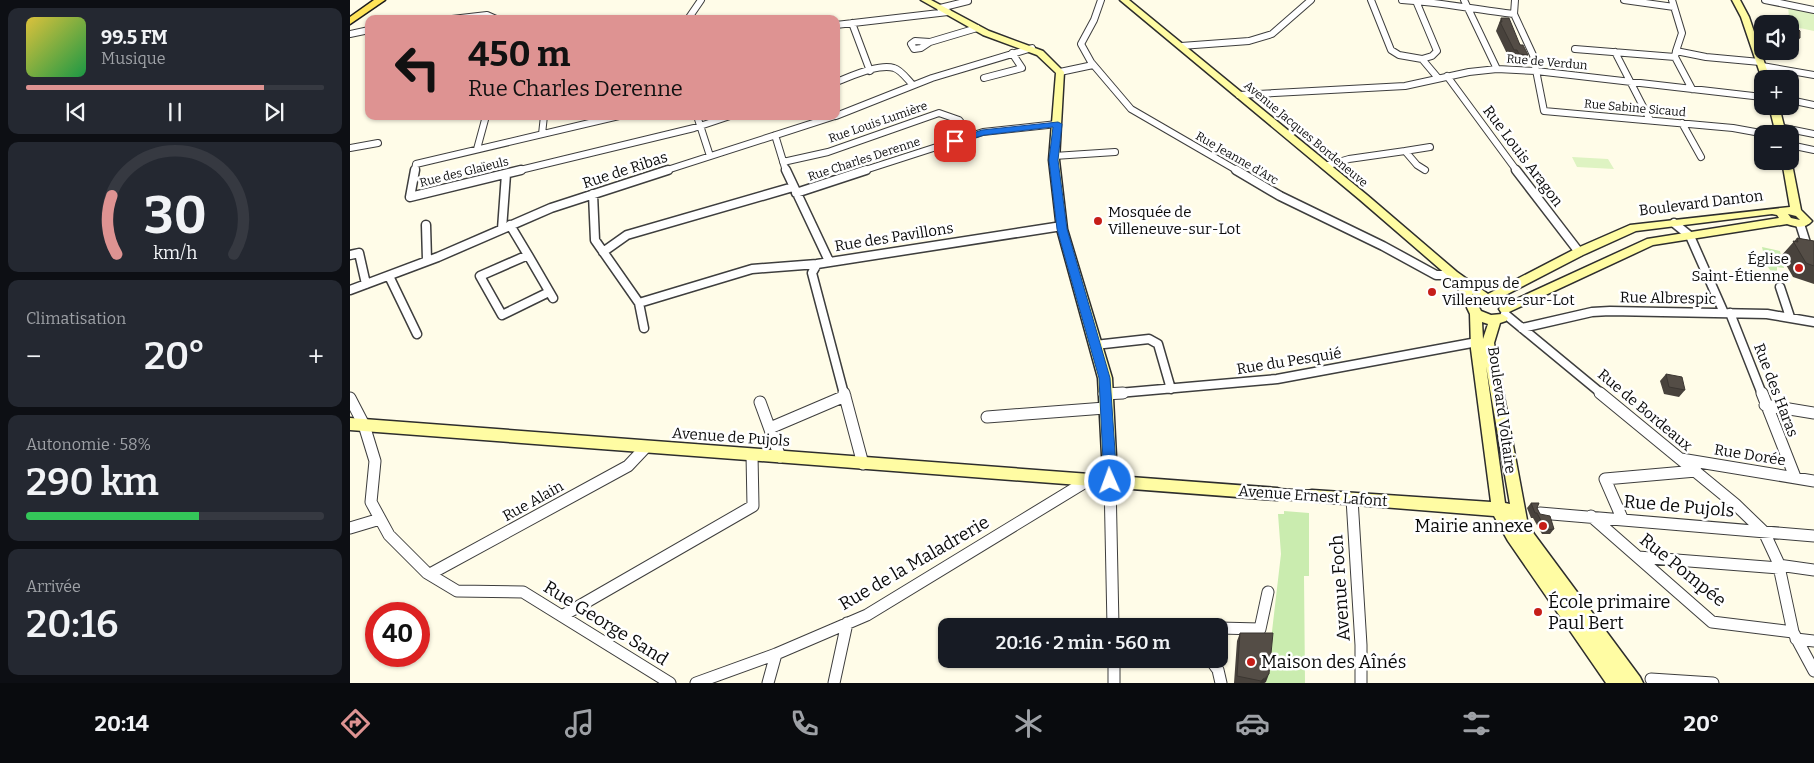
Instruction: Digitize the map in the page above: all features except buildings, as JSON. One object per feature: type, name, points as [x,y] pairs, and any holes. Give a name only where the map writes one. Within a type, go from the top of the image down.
[{"type":"main road","points":[[350,21],[380,0]]},
{"type":"main road","points":[[925,0],[977,28],[1040,52],[1060,72],[1058,124],[1054,156],[1062,226],[1104,378],[1110,481]]},
{"type":"main road","name":"Avenue Jacques Bordeneuve","points":[[1124,0],[1326,166],[1456,277],[1487,297],[1499,302],[1502,314]]},
{"type":"main road","name":"Avenue Jacques Bordeneuve","points":[[1129,0],[1135,9]]},
{"type":"main road","points":[[1736,0],[1745,17],[1763,70]]},
{"type":"main road","points":[[1789,170],[1796,212]]},
{"type":"main road","points":[[1790,210],[1796,212],[1807,221],[1785,216],[1790,210]]},
{"type":"main road","name":"Boulevard Danton","points":[[1474,308],[1475,298],[1487,297],[1511,287],[1579,252],[1634,228],[1772,211],[1785,216]]},
{"type":"main road","name":"Boulevard Danton","points":[[1502,314],[1526,299],[1651,242],[1690,236],[1785,216]]},
{"type":"main road","points":[[1595,245],[1615,259]]},
{"type":"main road","points":[[1579,252],[1597,267]]},
{"type":"main road","points":[[1456,277],[1474,308],[1485,318],[1502,314]]},
{"type":"main road","points":[[1511,287],[1526,299]]},
{"type":"main road","name":"Boulevard Voltaire","points":[[1474,308],[1499,510]]},
{"type":"main road","name":"Boulevard Voltaire","points":[[1502,314],[1488,343],[1528,512],[1529,538],[1634,683]]},
{"type":"main road","name":"Avenue de Pujols","points":[[357,425],[1087,481],[1110,481]]},
{"type":"main road","name":"Avenue Ernest Lafont","points":[[1110,481],[1277,494]]},
{"type":"main road","name":"Avenue Ernest Lafont","points":[[1312,496],[1528,512]]},
{"type":"main road","points":[[1499,510],[1513,536],[1616,683]]},
{"type":"street","points":[[691,15],[701,0]]},
{"type":"street","name":"Rue Jeanne d'Arc","points":[[1101,0],[1094,20],[1081,44],[1093,65],[1131,109],[1280,196],[1383,246],[1436,275],[1456,277]]},
{"type":"street","points":[[1181,46],[1249,41],[1272,34],[1311,0]]},
{"type":"street","points":[[1371,0],[1390,50],[1399,55],[1422,59],[1432,56],[1437,51],[1416,1]]},
{"type":"street","points":[[1402,0],[1436,1],[1467,9],[1514,14]]},
{"type":"street","points":[[1464,0],[1497,69]]},
{"type":"street","points":[[1515,0],[1514,14],[1533,55],[1536,71]]},
{"type":"street","points":[[1624,0],[1674,7]]},
{"type":"street","points":[[1672,0],[1682,33],[1675,54],[1692,89]]},
{"type":"street","points":[[1765,0],[1814,10]]},
{"type":"street","points":[[840,25],[944,10],[968,2]]},
{"type":"street","points":[[852,24],[870,71]]},
{"type":"street","points":[[930,42],[977,28]]},
{"type":"street","points":[[350,34],[365,31]]},
{"type":"street","name":"Rue de Ribas","points":[[840,114],[912,84],[1032,48]]},
{"type":"street","points":[[1575,49],[1706,57],[1761,64],[1814,76]]},
{"type":"street","points":[[1615,52],[1650,120]]},
{"type":"street","points":[[984,78],[1022,68],[1012,53]]},
{"type":"street","points":[[1422,59],[1438,78]]},
{"type":"street","points":[[1060,72],[1093,65]]},
{"type":"street","points":[[840,81],[882,68],[896,69],[912,84]]},
{"type":"street","name":"Rue de Verdun","points":[[1240,95],[1405,86],[1447,76],[1497,69],[1536,71],[1754,96]]},
{"type":"street","name":"Rue Sabine Sicaud","points":[[1536,71],[1544,111],[1733,128],[1754,132]]},
{"type":"street","name":"Rue Louis Aragon","points":[[1447,76],[1579,252]]},
{"type":"street","points":[[1799,102],[1814,104]]},
{"type":"street","name":"Rue Louis Lumière","points":[[783,162],[828,152],[939,113],[955,116],[965,125],[972,136]]},
{"type":"street","points":[[477,149],[485,120]]},
{"type":"street","points":[[542,134],[544,120]]},
{"type":"street","name":"Rue des Glaïeuls","points":[[602,120],[416,164],[410,197],[700,126]]},
{"type":"street","points":[[698,120],[710,156]]},
{"type":"street","points":[[700,126],[718,120]]},
{"type":"street","name":"Rue de Ribas","points":[[350,290],[389,276],[551,208],[823,120]]},
{"type":"street","points":[[1682,123],[1701,156]]},
{"type":"street","name":"Rue Charles Derenne","points":[[603,252],[627,235],[794,190],[982,132],[1058,124]]},
{"type":"street","points":[[1799,132],[1814,134]]},
{"type":"street","points":[[774,135],[794,190],[828,260]]},
{"type":"street","points":[[350,148],[378,143]]},
{"type":"street","points":[[1326,166],[1348,159],[1430,147]]},
{"type":"street","points":[[1799,147],[1814,150]]},
{"type":"street","points":[[1404,151],[1417,165],[1425,170]]},
{"type":"street","points":[[1054,156],[1115,152]]},
{"type":"street","points":[[506,174],[506,227],[528,255],[551,295],[502,315],[480,276],[528,255]]},
{"type":"street","points":[[593,194],[596,240],[639,303],[644,328]]},
{"type":"street","points":[[1807,221],[1814,266]]},
{"type":"street","name":"Rue des Haras","points":[[1674,223],[1690,236],[1727,313],[1794,478]]},
{"type":"street","points":[[426,225],[427,260]]},
{"type":"street","name":"Rue des Pavillons","points":[[863,464],[812,273],[817,264],[828,260],[1062,226]]},
{"type":"street","points":[[350,255],[359,253],[366,284]]},
{"type":"street","points":[[639,303],[752,269],[817,264]]},
{"type":"street","points":[[389,276],[417,334]]},
{"type":"street","points":[[1780,287],[1790,317]]},
{"type":"street","name":"Rue Albrespic","points":[[1522,328],[1601,311],[1767,314],[1814,322]]},
{"type":"street","name":"Rue de Bordeaux","points":[[1502,314],[1522,328],[1696,471],[1764,532]]},
{"type":"street","points":[[1095,345],[1149,340],[1158,344],[1171,389]]},
{"type":"street","name":"Rue du Pesquié","points":[[1104,394],[1276,379],[1477,342]]},
{"type":"street","points":[[770,428],[845,396]]},
{"type":"street","name":"Rue George Sand","points":[[350,398],[357,425],[375,460],[371,502],[389,535],[430,574],[457,591],[523,592],[670,683]]},
{"type":"street","points":[[760,402],[780,457]]},
{"type":"street","points":[[1765,405],[1814,413]]},
{"type":"street","points":[[987,417],[1105,408]]},
{"type":"street","name":"Rue Alain","points":[[430,574],[628,466],[646,447]]},
{"type":"street","points":[[562,616],[753,506],[752,455]]},
{"type":"street","name":"Rue Dorée","points":[[1681,459],[1814,481]]},
{"type":"street","points":[[1622,518],[1605,479],[1696,471]]},
{"type":"street","name":"Rue de la Maladrerie","points":[[696,683],[776,654],[868,615],[1087,481]]},
{"type":"street","points":[[1110,481],[1113,618]]},
{"type":"street","name":"Avenue Ernest Lafont","points":[[1277,494],[1312,496]]},
{"type":"street","name":"Avenue Foch","points":[[1352,499],[1364,680]]},
{"type":"street","name":"Rue de Pujols","points":[[1528,512],[1622,518],[1814,536]]},
{"type":"street","name":"Rue Pompée","points":[[1591,516],[1712,622],[1794,635],[1814,641]]},
{"type":"street","points":[[350,528],[380,519]]},
{"type":"street","points":[[1764,532],[1779,567],[1794,635],[1814,671]]},
{"type":"street","points":[[1638,557],[1814,570]]},
{"type":"street","points":[[1228,628],[1260,630],[1268,592]]},
{"type":"street","points":[[834,683],[847,623]]},
{"type":"street","points":[[768,683],[776,654]]},
{"type":"street","points":[[1114,668],[1114,683]]},
{"type":"street","points":[[1217,668],[1220,683]]},
{"type":"street","points":[[1651,679],[1713,683]]},
{"type":"green space","points":[[1788,7],[1814,12],[1814,31],[1799,28],[1799,15],[1789,15]]},
{"type":"green space","points":[[1572,157],[1608,159],[1614,169],[1577,167]]},
{"type":"green space","points":[[1762,247],[1780,251],[1784,268],[1777,267],[1777,273],[1770,270],[1766,264]]},
{"type":"green space","points":[[1284,511],[1309,513],[1309,576],[1304,576],[1305,683],[1266,683],[1281,554],[1278,514],[1284,514]]},
{"type":"place","name":"Mosquée de Villeneuve-sur-Lot","points":[[1098,221]]},
{"type":"place","name":"Église Saint-Étienne","points":[[1799,268]]},
{"type":"place","name":"Campus de Villeneuve-sur-Lot","points":[[1432,292]]},
{"type":"place","name":"Mairie annexe","points":[[1543,526]]},
{"type":"place","name":"École primaire Paul Bert","points":[[1538,612]]},
{"type":"place","name":"Maison des Aînés","points":[[1251,662]]},
{"type":"route","points":[[955,141],[982,132],[1058,124],[1054,160],[1062,229],[1104,378],[1111,468],[1110,481]]}]
